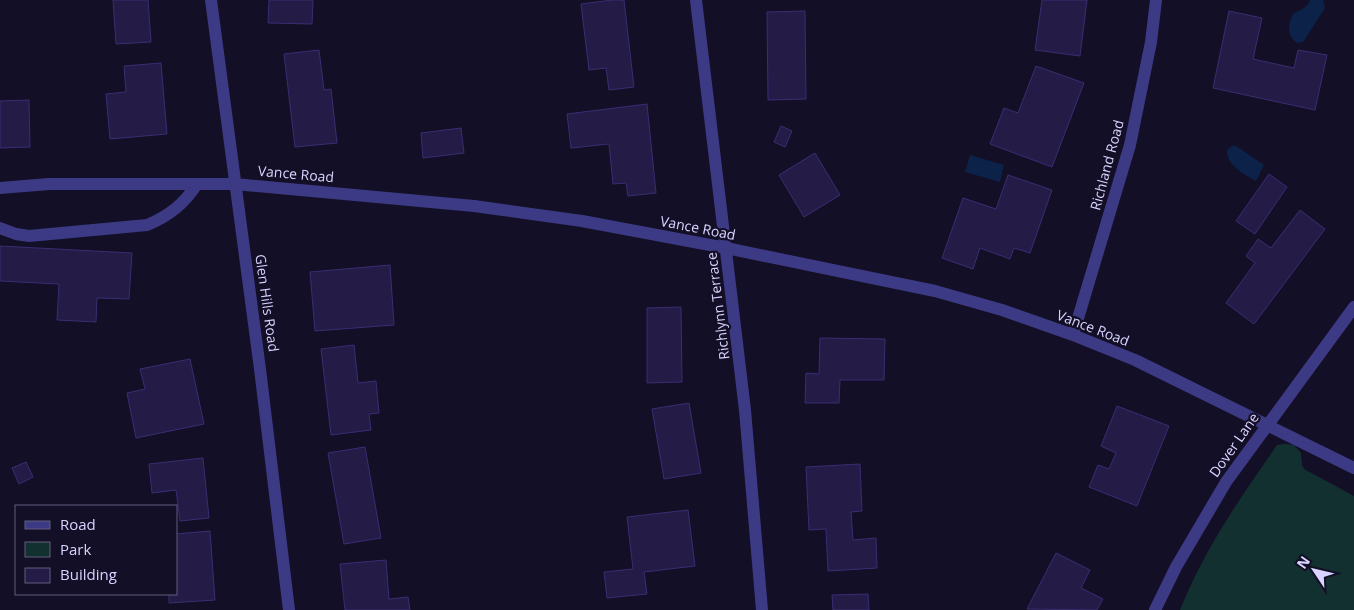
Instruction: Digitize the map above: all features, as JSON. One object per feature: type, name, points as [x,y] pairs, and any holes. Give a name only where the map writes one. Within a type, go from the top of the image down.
[{"type":"street","name":"Glen Hills Road","points":[[211,0],[260,369],[288,610]]},
{"type":"street","name":"Richlynn Terrace","points":[[696,0],[745,410],[762,610]]},
{"type":"street","name":"Richland Road","points":[[1073,335],[1130,145],[1151,42],[1156,0]]},
{"type":"street","name":"Vance Road","points":[[0,188],[49,184],[235,184],[474,206],[582,222],[726,248],[935,291],[1002,310],[1073,335],[1134,360],[1354,468]]},
{"type":"street","points":[[0,228],[16,234],[29,236],[147,225],[179,207],[197,184]]},
{"type":"street","name":"Dover Lane","points":[[1155,610],[1176,568],[1226,482],[1354,307]]},
{"type":"green space","points":[[1277,445],[1294,445],[1301,453],[1304,469],[1354,496],[1354,610],[1180,610],[1211,545],[1236,505]]},
{"type":"water","points":[[1310,0],[1323,0],[1325,8],[1303,42],[1297,43],[1291,37],[1289,30],[1290,22],[1293,14],[1305,7]]},
{"type":"water","points":[[1232,146],[1236,146],[1264,165],[1256,181],[1229,160],[1227,150]]},
{"type":"water","points":[[970,155],[1004,165],[1000,182],[965,172]]},
{"type":"building","points":[[113,0],[148,0],[151,42],[116,44]]},
{"type":"building","points":[[269,0],[313,0],[312,24],[268,23]]},
{"type":"building","points":[[624,0],[634,87],[609,90],[606,68],[589,70],[581,4]]},
{"type":"building","points":[[1042,0],[1087,0],[1080,56],[1035,50]]},
{"type":"building","points":[[805,11],[806,99],[768,100],[767,12]]},
{"type":"building","points":[[1229,11],[1262,18],[1253,59],[1294,68],[1298,50],[1327,55],[1315,110],[1213,88]]},
{"type":"building","points":[[319,50],[324,90],[331,89],[337,143],[295,147],[284,54]]},
{"type":"building","points":[[161,63],[167,134],[110,139],[106,94],[126,92],[124,66]]},
{"type":"building","points":[[1036,66],[1084,83],[1052,167],[990,144],[1004,108],[1018,113]]},
{"type":"building","points":[[29,100],[30,147],[0,148],[0,101]]},
{"type":"building","points":[[647,104],[656,193],[628,196],[626,183],[613,184],[609,144],[571,148],[567,114]]},
{"type":"building","points":[[781,126],[792,131],[785,147],[774,142]]},
{"type":"building","points":[[461,128],[464,153],[423,158],[421,133]]},
{"type":"building","points":[[815,153],[840,195],[804,217],[779,175]]},
{"type":"building","points":[[1269,174],[1287,187],[1255,234],[1236,221]]},
{"type":"building","points":[[1008,175],[1052,190],[1030,253],[1014,248],[1010,259],[980,248],[973,269],[942,258],[963,198],[996,209]]},
{"type":"building","points":[[1300,210],[1325,229],[1254,324],[1226,303],[1255,263],[1246,256],[1258,239],[1271,248]]},
{"type":"building","points":[[0,246],[132,253],[129,299],[97,298],[96,322],[57,320],[59,284],[0,281]]},
{"type":"building","points":[[390,265],[394,325],[315,331],[310,272]]},
{"type":"building","points":[[681,307],[682,382],[647,383],[647,308]]},
{"type":"building","points":[[820,338],[885,339],[884,380],[840,380],[839,403],[805,403],[806,373],[819,374]]},
{"type":"building","points":[[354,345],[358,383],[376,381],[379,413],[369,414],[371,430],[331,435],[321,349]]},
{"type":"building","points":[[190,359],[204,424],[136,438],[127,393],[145,389],[140,369]]},
{"type":"building","points":[[689,403],[701,473],[664,479],[652,409]]},
{"type":"building","points":[[1117,406],[1169,426],[1137,506],[1089,487],[1098,465],[1109,469],[1116,453],[1101,446]]},
{"type":"building","points":[[365,447],[381,538],[344,544],[328,453]]},
{"type":"building","points":[[203,458],[209,518],[180,521],[176,490],[152,493],[149,464]]},
{"type":"building","points":[[26,462],[33,477],[19,484],[12,468]]},
{"type":"building","points":[[860,464],[862,511],[851,512],[853,540],[876,538],[877,568],[828,571],[826,529],[809,530],[806,467]]},
{"type":"building","points":[[688,510],[695,566],[644,572],[647,594],[607,598],[604,572],[633,569],[627,517]]},
{"type":"building","points":[[210,531],[215,600],[169,603],[169,595],[178,595],[178,534]]},
{"type":"building","points":[[1056,553],[1090,570],[1081,588],[1103,599],[1097,610],[1027,609]]},
{"type":"building","points":[[386,560],[389,599],[408,597],[410,610],[345,610],[340,564]]},
{"type":"building","points":[[868,594],[869,610],[833,610],[832,595]]}]
